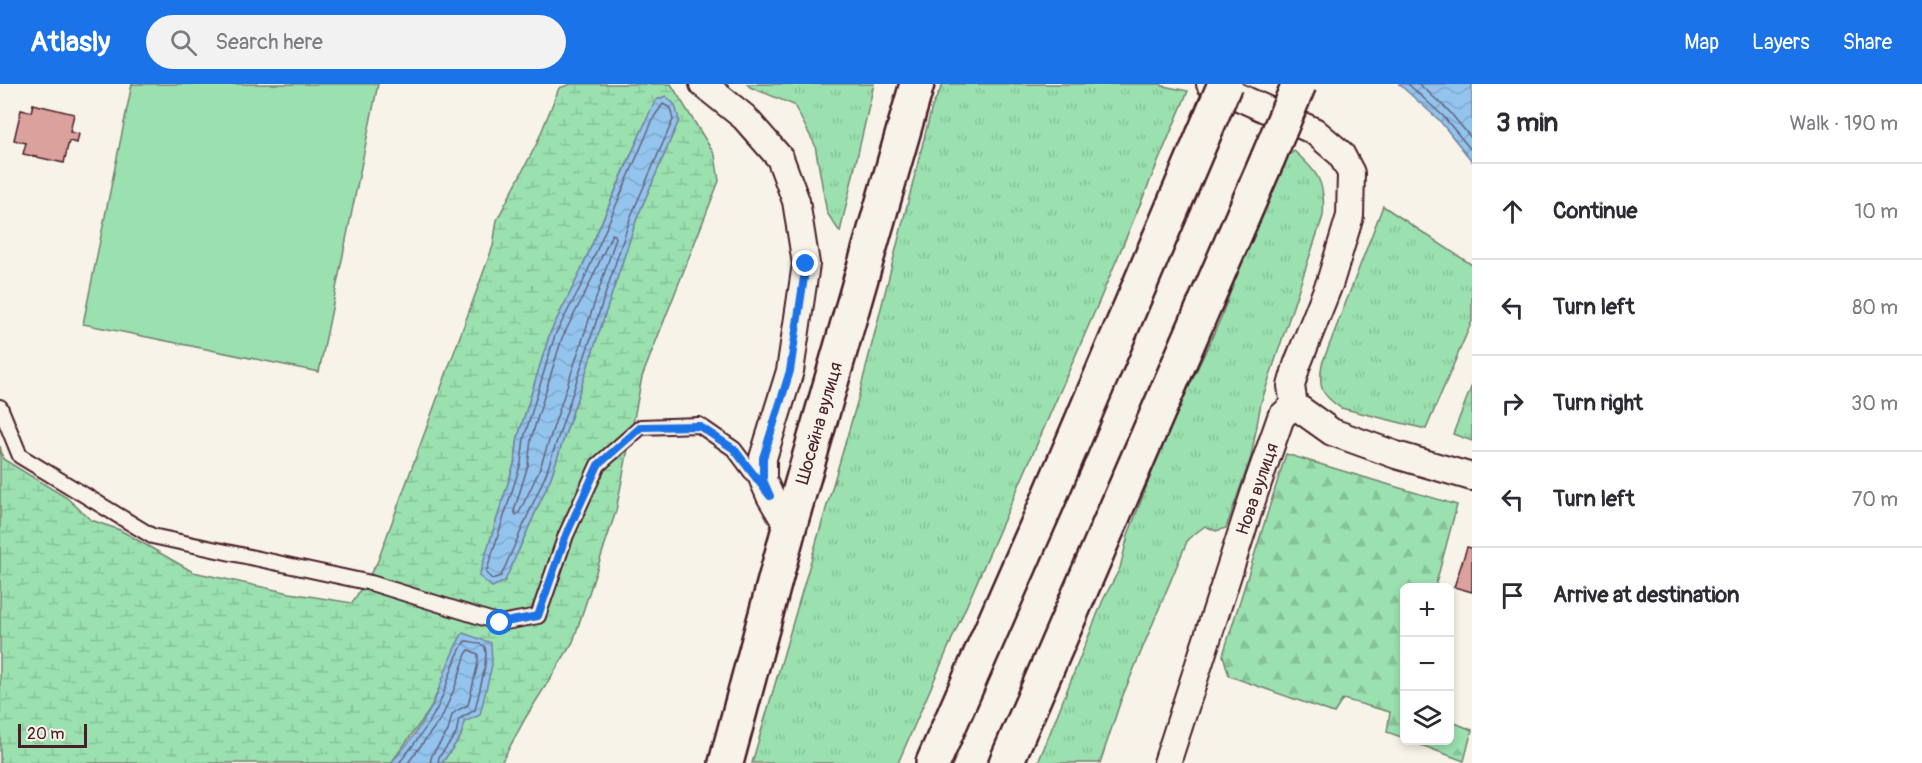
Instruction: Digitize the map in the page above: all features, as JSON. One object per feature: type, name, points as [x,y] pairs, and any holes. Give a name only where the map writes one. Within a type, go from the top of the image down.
[{"type":"main road","name":"Шосейна вулиця","points":[[726,763],[789,528],[917,84]]},
{"type":"main road","points":[[933,763],[1052,492],[1225,84]]},
{"type":"main road","points":[[1006,763],[1299,84]]},
{"type":"street","points":[[703,84],[744,117],[780,158],[795,201],[806,264],[790,371],[763,458],[763,480],[789,528]]},
{"type":"street","points":[[1210,84],[1314,130],[1341,154],[1351,173],[1350,216],[1330,282],[1296,365],[1291,386],[1294,405],[1332,432],[1396,455],[1472,477]]},
{"type":"street","name":"Нова вулиця","points":[[1167,763],[1266,459],[1281,417],[1294,405]]},
{"type":"lane","points":[[0,406],[20,456],[152,536],[371,583],[500,623],[538,616],[566,535],[598,465],[641,427],[699,426],[734,449],[770,496]]},
{"type":"green space","points":[[132,84],[378,84],[319,372],[83,324]]},
{"type":"green space","points":[[571,84],[671,84],[715,155],[719,181],[642,377],[616,511],[573,642],[526,717],[501,763],[442,763],[461,736],[464,722],[442,682],[429,711],[391,763],[0,763],[0,446],[3,459],[67,498],[91,520],[120,530],[193,572],[290,593],[352,603],[377,563],[493,246],[497,220],[537,143],[559,88]],"holes":[[[656,100],[679,120],[637,218],[551,477],[517,554],[479,576],[515,461],[518,437],[550,333],[577,279]]]},
{"type":"green space","points":[[747,84],[874,84],[840,232],[827,213],[815,145],[794,105]]},
{"type":"green space","points":[[943,84],[1161,84],[1188,91],[898,763],[752,763],[858,399],[932,107]]},
{"type":"green space","points":[[1294,151],[1309,165],[1319,179],[1323,195],[1323,216],[1261,403],[1251,457],[1226,528],[1216,531],[1205,526],[1188,539],[1121,700],[1100,763],[1038,763],[1103,600],[1120,568],[1128,535],[1164,441],[1220,320],[1280,160]]},
{"type":"green space","points":[[1383,206],[1472,265],[1472,321],[1426,429],[1341,408],[1329,399],[1321,385],[1322,364]]},
{"type":"green space","points":[[1472,385],[1472,441],[1453,434]]},
{"type":"green space","points":[[1286,454],[1457,505],[1436,583],[1400,583],[1400,737],[1387,732],[1390,712],[1343,699],[1334,713],[1229,676],[1223,655]]},
{"type":"green space","points":[[1454,723],[1472,730],[1464,761],[1421,745],[1454,745]]},
{"type":"water","points":[[1399,84],[1472,84],[1472,161],[1439,120]]},
{"type":"water","points":[[666,96],[675,105],[679,120],[637,218],[551,477],[505,581],[492,587],[479,576],[515,461],[518,437],[550,333],[577,279],[649,114],[656,100]]},
{"type":"water","points":[[463,633],[491,643],[492,665],[480,715],[464,722],[461,736],[442,763],[391,763],[412,738],[430,710]]},
{"type":"building","points":[[33,104],[74,114],[70,132],[79,134],[77,143],[69,141],[64,163],[23,154],[26,143],[14,140],[21,110],[31,112]]},
{"type":"building","points":[[1467,547],[1472,548],[1472,592],[1454,587]]},
{"type":"route","points":[[500,623],[538,616],[566,535],[598,465],[641,427],[699,426],[734,449],[770,496],[763,480],[763,458],[790,371],[806,264]]}]
